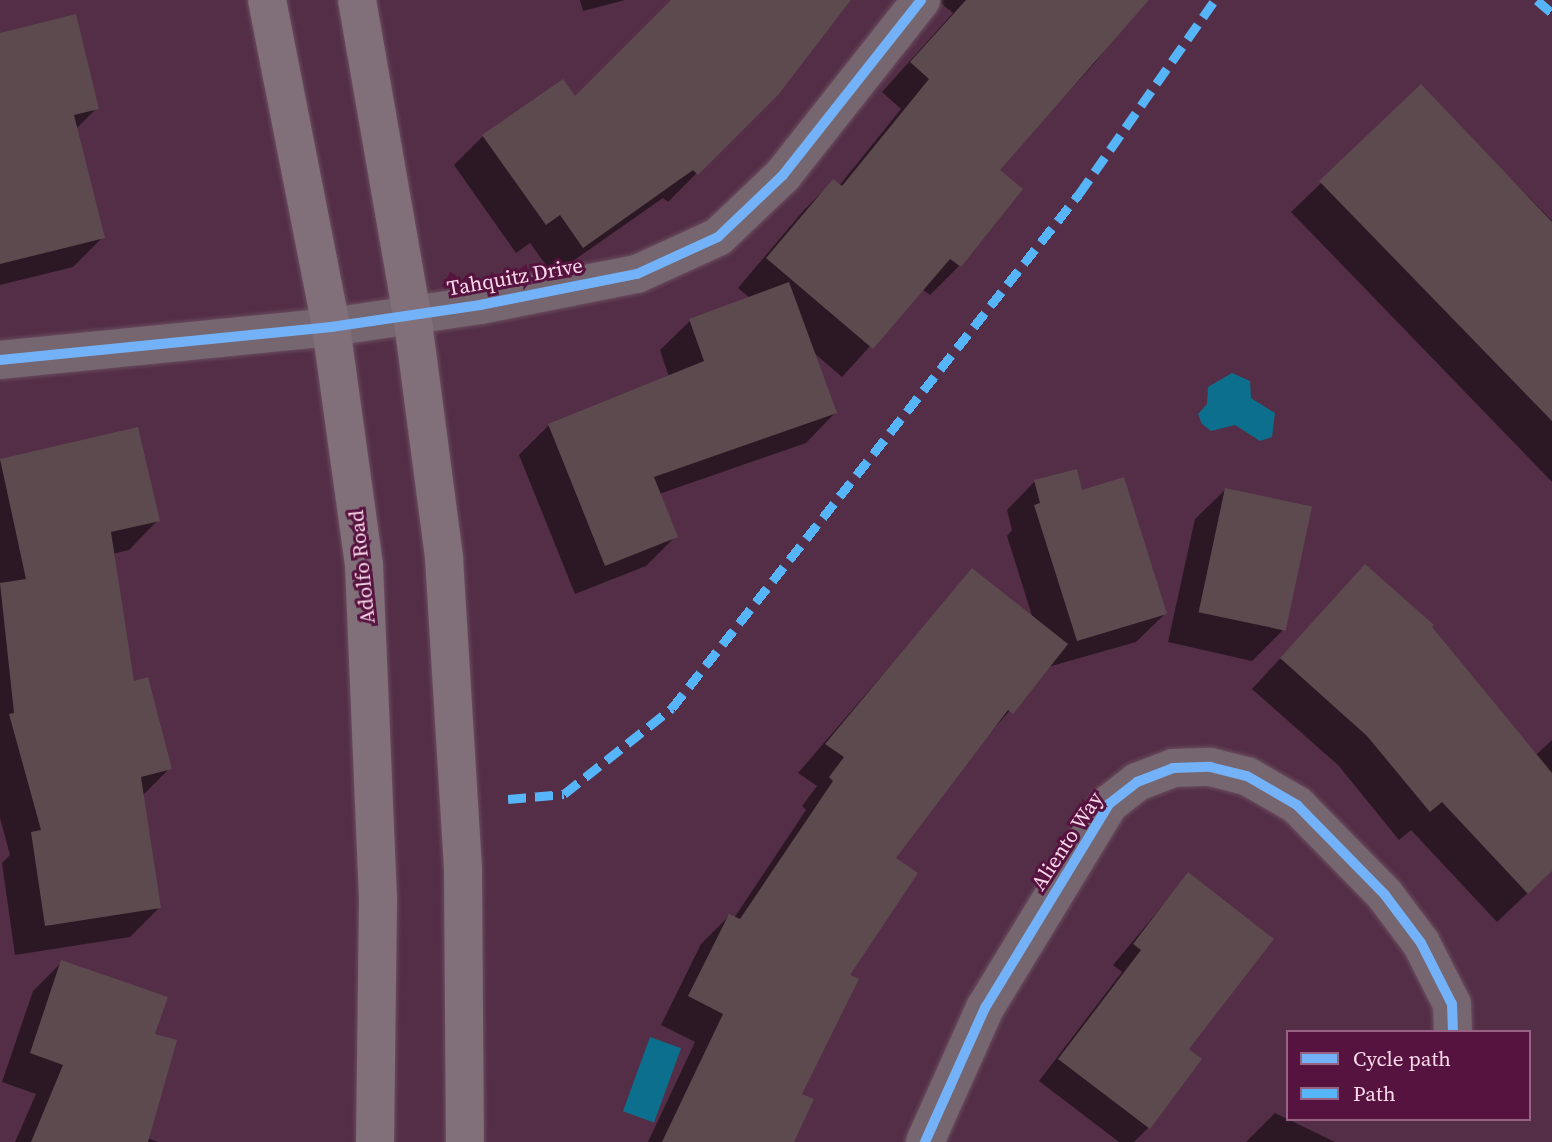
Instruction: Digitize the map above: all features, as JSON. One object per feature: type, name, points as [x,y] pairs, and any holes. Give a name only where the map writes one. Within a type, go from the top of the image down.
[{"type":"main road","name":"Adolfo Road","points":[[267,0],[331,327],[364,565],[374,727],[378,899],[374,1142]]},
{"type":"main road","points":[[357,0],[412,314],[444,558],[463,869],[465,1142]]},
{"type":"street","name":"Tahquitz Drive","points":[[0,360],[331,327],[637,274],[718,237],[783,175],[921,0]]},
{"type":"street","name":"Aliento Way","points":[[925,1142],[985,1008],[1109,804],[1137,782],[1172,768],[1210,767],[1247,776],[1297,805],[1385,895],[1421,943],[1452,1004],[1453,1030]]},
{"type":"water","points":[[1232,373],[1250,381],[1251,398],[1275,413],[1272,437],[1260,441],[1235,425],[1211,431],[1202,424],[1198,414],[1207,404],[1208,387]]},
{"type":"water","points":[[650,1037],[681,1048],[654,1123],[623,1111]]},
{"type":"building","points":[[671,0],[851,0],[778,95],[698,175],[693,170],[583,248],[560,215],[546,225],[482,135],[563,79],[575,96]]},
{"type":"building","points":[[966,0],[1149,0],[1000,170],[1023,189],[961,267],[950,259],[873,349],[766,258],[833,179],[842,186],[929,79],[910,62]]},
{"type":"building","points":[[76,14],[99,109],[74,115],[105,238],[0,264],[0,33]]},
{"type":"building","points":[[1421,84],[1552,222],[1552,421],[1319,181]]},
{"type":"building","points":[[789,282],[837,413],[654,477],[678,537],[605,566],[548,424],[704,361],[689,319]]},
{"type":"building","points":[[138,427],[160,521],[111,532],[134,681],[148,677],[172,769],[141,777],[161,908],[45,926],[31,832],[41,830],[9,714],[14,713],[0,583],[26,579],[0,459]]},
{"type":"building","points":[[1077,469],[1082,490],[1124,477],[1167,614],[1077,641],[1034,505],[1040,503],[1034,480]]},
{"type":"building","points":[[1225,488],[1312,507],[1286,631],[1199,612]]},
{"type":"building","points":[[1365,564],[1434,625],[1432,627],[1552,773],[1552,871],[1528,894],[1442,802],[1430,812],[1367,736],[1280,658]]},
{"type":"building","points":[[972,568],[1068,644],[1013,714],[1008,710],[896,858],[918,873],[850,975],[859,979],[802,1094],[814,1099],[794,1142],[662,1142],[723,1014],[688,996],[729,914],[740,919],[833,781],[829,777],[844,757],[825,744]]},
{"type":"building","points":[[1188,872],[1274,939],[1189,1049],[1202,1059],[1150,1129],[1058,1059],[1141,950],[1133,944]]},
{"type":"building","points":[[61,960],[168,997],[155,1034],[177,1040],[148,1142],[31,1142],[63,1065],[30,1053]]},
{"type":"marked path","points":[[508,799],[564,794],[672,708],[1079,194],[1215,0]]},
{"type":"marked path","points":[[1537,0],[1552,13]]},
{"type":"cycle path","points":[[0,360],[331,327],[480,305],[637,274],[718,237],[783,175],[921,0]]},
{"type":"cycle path","points":[[925,1142],[985,1008],[1109,804],[1137,782],[1173,768],[1210,767],[1247,776],[1297,805],[1385,895],[1421,943],[1452,1004],[1453,1030]]}]
